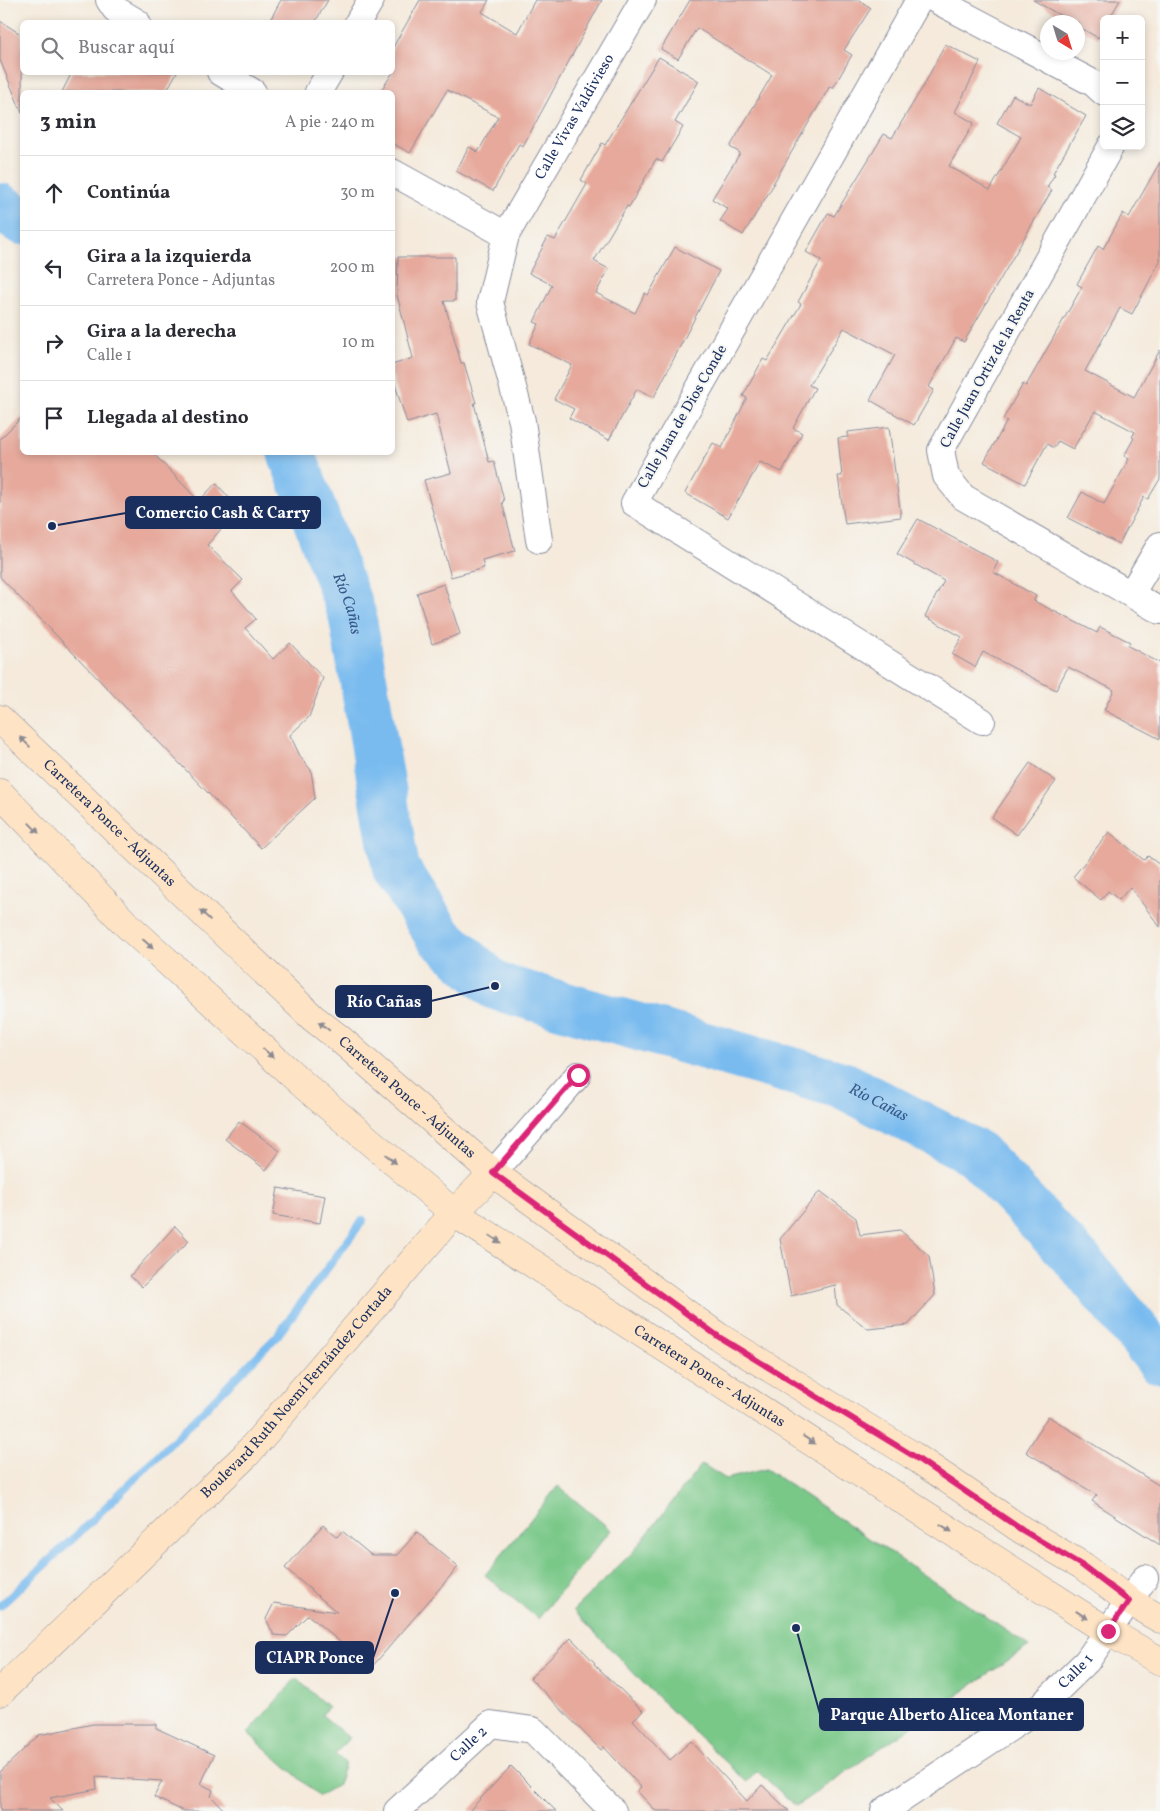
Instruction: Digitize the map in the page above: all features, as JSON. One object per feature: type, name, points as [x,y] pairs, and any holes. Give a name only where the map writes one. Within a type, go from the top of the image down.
[{"type":"street","points":[[109,0],[115,9],[134,20]]},
{"type":"street","points":[[359,20],[371,0]]},
{"type":"street","name":"Calle Vivas Valdivieso","points":[[539,540],[522,420],[490,302],[506,235],[642,0]]},
{"type":"street","name":"Calle Juan de Dios Conde","points":[[919,0],[634,503],[982,721]]},
{"type":"street","points":[[936,0],[1093,83],[1100,89]]},
{"type":"street","points":[[225,75],[250,90]]},
{"type":"street","points":[[319,90],[328,75]]},
{"type":"street","name":"Calle Juan Ortiz de la Renta","points":[[1109,150],[940,450],[946,476],[963,497],[1160,611]]},
{"type":"street","points":[[395,174],[506,235]]},
{"type":"street","points":[[1131,594],[1160,545]]},
{"type":"street","name":"Carretera Ponce - Adjuntas","points":[[0,719],[314,1018],[493,1173],[719,1337],[912,1455],[1022,1530],[1083,1566],[1129,1601],[1160,1619]]},
{"type":"street","name":"Carretera Ponce - Adjuntas","points":[[0,793],[127,925],[307,1088],[454,1212],[1108,1631],[1160,1661]]},
{"type":"street","name":"Boulevard Ruth Noemí Fernández Cortada","points":[[0,1692],[246,1455],[454,1212],[493,1173],[578,1075]]},
{"type":"street","name":"Calle 1","points":[[884,1811],[1037,1710],[1087,1661],[1145,1578]]},
{"type":"street","name":"Calle 2","points":[[398,1811],[490,1724],[533,1730],[613,1811]]},
{"type":"green space","points":[[702,1464],[726,1479],[766,1469],[1029,1646],[796,1806],[757,1771],[747,1782],[649,1689],[573,1610],[633,1552]]},
{"type":"green space","points":[[558,1486],[611,1530],[538,1619],[485,1575]]},
{"type":"green space","points":[[296,1678],[328,1707],[322,1715],[349,1738],[335,1754],[345,1763],[338,1785],[319,1796],[248,1733]]},
{"type":"building","points":[[281,0],[328,0],[316,20],[270,20]]},
{"type":"building","points":[[420,0],[489,0],[482,12],[517,33],[535,0],[602,0],[523,146],[519,144],[493,191],[456,171],[469,147],[478,152],[498,117],[447,90],[410,153],[395,145],[395,90],[381,90],[391,75],[395,75],[395,44]]},
{"type":"building","points":[[690,0],[859,0],[871,8],[844,50],[852,55],[833,88],[830,86],[743,235],[720,221],[728,209],[712,199],[740,153],[730,147],[772,75],[697,28],[678,59],[661,49]]},
{"type":"building","points":[[1033,0],[1120,0],[1111,15],[1100,15],[1100,35],[1098,38],[1085,30],[1085,15],[1060,15]]},
{"type":"building","points":[[0,21],[20,34],[22,90],[20,90],[20,108],[0,60]]},
{"type":"building","points":[[945,44],[980,62],[955,112],[974,123],[949,166],[990,190],[1021,137],[997,123],[1013,95],[1030,104],[1039,88],[1086,116],[1053,173],[1055,174],[1047,187],[1052,190],[964,342],[956,338],[929,387],[934,390],[914,425],[870,400],[895,355],[844,328],[809,385],[815,388],[793,428],[802,433],[782,472],[760,462],[728,518],[685,493],[713,443],[722,448],[747,398],[743,396],[763,359],[767,361],[801,304],[798,302],[821,260],[806,252],[828,213],[834,216],[884,134],[892,138],[924,85]]},
{"type":"building","points":[[659,57],[699,81],[675,122],[683,127],[662,162],[656,159],[629,207],[627,206],[594,261],[609,269],[596,293],[635,313],[645,293],[648,295],[675,247],[719,271],[654,397],[637,389],[609,440],[569,418],[574,409],[554,399],[572,365],[529,344],[539,324],[534,322],[552,285],[529,273],[548,237],[555,240],[587,184],[581,180],[602,143],[605,145]]},
{"type":"building","points":[[70,75],[175,75],[167,90],[63,90]]},
{"type":"building","points":[[1160,162],[1160,261],[1132,314],[1120,308],[1085,371],[1134,397],[1160,350],[1160,479],[1148,499],[1144,497],[1119,544],[1068,518],[1082,492],[1104,504],[1129,459],[1124,456],[1134,438],[1132,437],[1135,432],[1095,411],[1073,449],[1058,441],[1054,448],[1047,444],[1025,484],[984,462],[1007,421],[1003,419],[1023,384],[1026,386],[1082,287],[1077,284],[1098,246],[1103,249],[1123,213],[1129,217]]},
{"type":"building","points":[[398,257],[455,257],[455,301],[444,301],[461,363],[464,363],[476,403],[474,403],[489,462],[494,461],[504,501],[502,502],[515,551],[482,560],[484,568],[451,577],[424,480],[451,473],[436,414],[407,423],[395,385],[395,364],[413,358],[397,295]]},
{"type":"building","points":[[20,419],[20,455],[155,455],[199,501],[216,483],[239,509],[207,545],[243,580],[232,591],[256,619],[245,628],[273,659],[290,643],[323,678],[309,717],[290,735],[301,758],[311,770],[315,798],[261,848],[0,577],[0,439]]},
{"type":"building","points":[[889,427],[901,517],[845,524],[838,476],[842,476],[838,438],[848,437],[848,432]]},
{"type":"building","points":[[918,519],[998,562],[993,572],[1036,596],[1034,601],[1097,633],[1100,627],[1130,642],[1128,646],[1160,663],[1160,739],[1104,710],[1114,690],[1068,667],[1056,690],[983,652],[975,667],[952,654],[962,637],[925,616],[944,581],[897,554]]},
{"type":"building","points":[[444,584],[460,634],[432,644],[417,593]]},
{"type":"building","points":[[1030,763],[1056,781],[1017,835],[992,817]]},
{"type":"building","points":[[1109,832],[1144,860],[1148,856],[1160,865],[1160,927],[1130,887],[1119,900],[1108,891],[1101,900],[1073,877]]},
{"type":"building","points":[[239,1121],[280,1151],[266,1170],[225,1139]]},
{"type":"building","points":[[278,1188],[325,1196],[320,1223],[273,1215]]},
{"type":"building","points":[[820,1191],[856,1218],[860,1235],[900,1230],[929,1256],[935,1295],[908,1325],[868,1329],[837,1305],[835,1285],[791,1296],[780,1239]]},
{"type":"building","points":[[175,1226],[189,1241],[142,1287],[130,1276]]},
{"type":"building","points":[[1048,1416],[1160,1486],[1160,1545],[1092,1501],[1097,1495],[1026,1452]]},
{"type":"building","points":[[323,1525],[337,1537],[342,1531],[371,1555],[397,1555],[417,1532],[458,1567],[371,1668],[308,1615],[287,1636],[274,1635],[266,1619],[274,1603],[337,1612],[285,1568]]},
{"type":"building","points":[[571,1638],[594,1664],[643,1711],[633,1720],[670,1760],[691,1741],[747,1801],[762,1785],[789,1811],[656,1811],[637,1791],[641,1787],[604,1747],[601,1750],[530,1678]]},
{"type":"building","points":[[93,1724],[156,1724],[156,1728],[214,1755],[201,1784],[213,1790],[211,1796],[225,1811],[183,1811],[154,1797],[162,1781],[96,1777],[97,1789],[50,1798],[63,1811],[0,1811],[0,1772],[39,1735]]},
{"type":"building","points":[[511,1766],[556,1811],[469,1811]]},
{"type":"waterway","name":"Río Cañas","points":[[0,207],[20,220]]},
{"type":"waterway","name":"Río Cañas","points":[[292,455],[352,614],[396,869],[439,936],[495,986],[845,1086],[977,1154],[1083,1266],[1160,1360]]},
{"type":"waterway","points":[[0,1606],[79,1533],[277,1336],[363,1220]]},
{"type":"place","name":"Comercio Cash & Carry","points":[[52,526]]},
{"type":"place","name":"Río Cañas","points":[[495,986]]},
{"type":"place","name":"CIAPR Ponce","points":[[395,1593]]},
{"type":"place","name":"Parque Alberto Alicea Montaner","points":[[796,1628]]},
{"type":"route","points":[[578,1075],[493,1173],[719,1337],[912,1455],[1022,1530],[1083,1566],[1129,1601],[1108,1631]]}]
